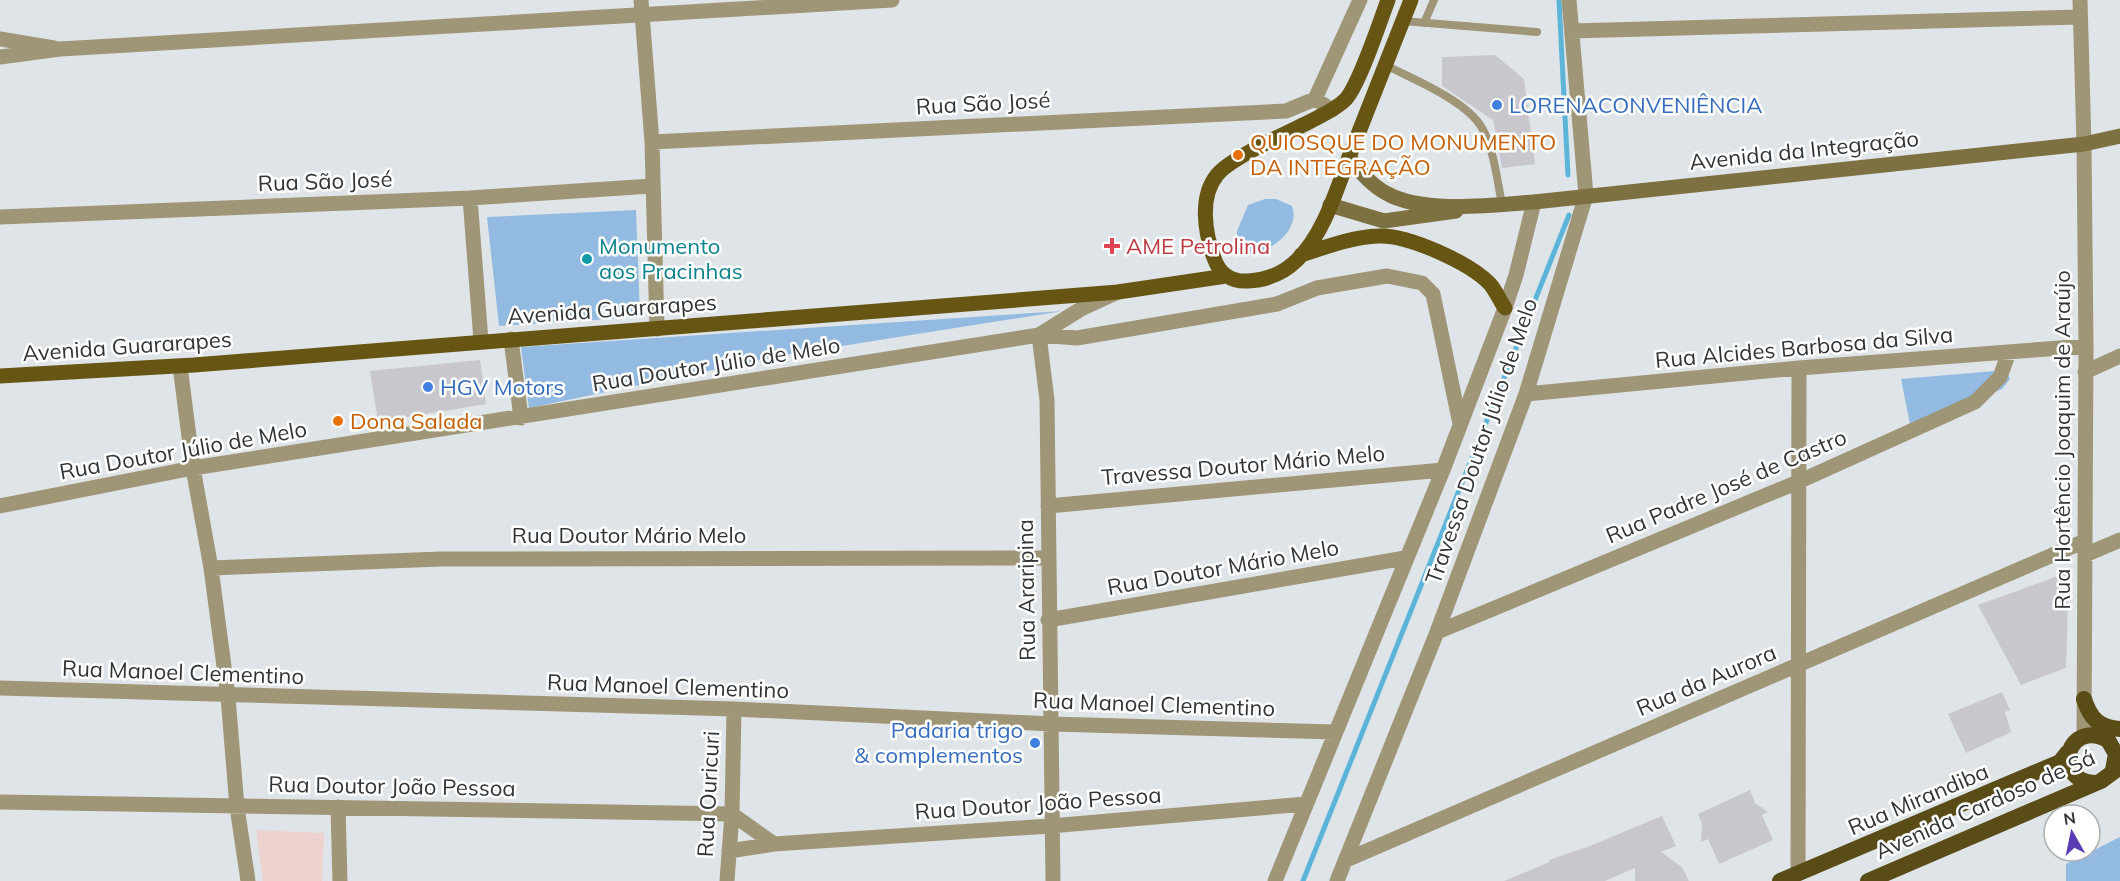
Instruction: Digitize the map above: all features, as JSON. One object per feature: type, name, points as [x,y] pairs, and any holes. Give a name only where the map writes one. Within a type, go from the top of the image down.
[{"type":"highway","points":[[2084,699],[2093,718],[2100,724],[2120,730]]},
{"type":"highway","points":[[2094,783],[2086,782],[2073,774],[2069,767],[2068,752],[2072,745],[2092,736],[2120,730]]},
{"type":"highway","points":[[2092,736],[2113,746],[2117,768]]},
{"type":"highway","name":"Rua Mirandiba","points":[[1780,881],[2060,762],[2068,752]]},
{"type":"highway","name":"Avenida Cardoso de Sá","points":[[1868,881],[2094,783],[2117,768]]},
{"type":"main road","points":[[1226,276],[1217,266],[1209,244],[1205,219],[1207,199],[1212,183],[1226,167],[1332,110],[1351,91],[1388,0]]},
{"type":"main road","points":[[1301,255],[1311,244],[1330,205],[1411,0]]},
{"type":"main road","name":"Avenida da Integração","points":[[1349,157],[1373,184],[1386,194],[1437,205],[1497,204],[2084,144],[2120,136]]},
{"type":"main road","name":"Avenida da Integração","points":[[1330,205],[1384,221],[1410,219],[1497,204]]},
{"type":"main road","points":[[1301,255],[1360,238],[1378,235],[1402,238],[1460,263],[1478,274],[1491,285],[1504,308]]},
{"type":"main road","name":"Avenida Guararapes","points":[[0,376],[180,366],[1118,292],[1226,276],[1243,281],[1258,280],[1280,273],[1301,255]]},
{"type":"street","points":[[641,0],[652,142],[657,329]]},
{"type":"street","points":[[0,57],[60,49],[892,0]]},
{"type":"street","points":[[1332,110],[1315,99],[1360,0]]},
{"type":"street","name":"Travessa Doutor Júlio de Melo","points":[[1337,881],[1437,632],[1526,394],[1586,195],[1569,0]]},
{"type":"street","name":"Rua Hortêncio Joaquim de Araújo","points":[[2080,0],[2086,346],[2084,699],[2092,736]]},
{"type":"street","points":[[1572,32],[2080,16]]},
{"type":"street","points":[[0,39],[60,49]]},
{"type":"street","name":"Rua São José","points":[[652,142],[1286,111],[1315,99]]},
{"type":"street","name":"Rua São José","points":[[0,217],[470,198],[652,186]]},
{"type":"street","points":[[470,198],[481,341]]},
{"type":"street","name":"Travessa Doutor Júlio de Melo","points":[[1275,881],[1405,558],[1443,470],[1516,275],[1534,202]]},
{"type":"street","name":"Rua Doutor Júlio de Melo","points":[[0,506],[193,468],[1039,335],[1077,338],[1266,306],[1317,288],[1387,276],[1422,283],[1433,294]]},
{"type":"street","points":[[1039,335],[1081,309],[1118,292]]},
{"type":"street","name":"Travessa Doutor Júlio de Melo","points":[[1433,294],[1460,424]]},
{"type":"street","name":"Rua Araripina","points":[[1039,335],[1047,400],[1048,620],[1052,724],[1050,826],[1053,881]]},
{"type":"street","points":[[511,339],[521,418]]},
{"type":"street","name":"Rua Alcides Barbosa da Silva","points":[[1526,394],[1799,368],[2086,346]]},
{"type":"street","name":"Rua Padre José de Castro","points":[[1437,632],[1798,482],[1975,402],[2000,378],[2009,352]]},
{"type":"street","points":[[2085,372],[2120,356]]},
{"type":"street","points":[[180,366],[193,468],[211,568],[228,697],[237,807],[249,881]]},
{"type":"street","points":[[1798,873],[1799,368]]},
{"type":"street","name":"Travessa Doutor Mário Melo","points":[[1048,506],[1443,470]]},
{"type":"street","name":"Rua da Aurora","points":[[1346,860],[1800,664],[2085,548],[2120,540]]},
{"type":"street","name":"Rua Doutor Mário Melo","points":[[211,568],[441,559],[1048,558]]},
{"type":"street","name":"Rua Doutor Mário Melo","points":[[1048,620],[1405,558]]},
{"type":"street","name":"Rua Manoel Clementino","points":[[0,688],[228,697],[735,709],[1052,724],[1335,732]]},
{"type":"street","name":"Rua Ouricuri","points":[[727,881],[732,814],[735,709]]},
{"type":"street","name":"Rua Doutor João Pessoa","points":[[0,802],[732,814]]},
{"type":"street","name":"Rua Doutor João Pessoa","points":[[729,851],[774,844],[1050,826],[1306,804]]},
{"type":"street","points":[[338,807],[339,881]]},
{"type":"street","points":[[732,814],[774,844]]},
{"type":"lane","points":[[1424,23],[1434,0]]},
{"type":"lane","points":[[1403,21],[1537,32]]},
{"type":"lane","points":[[1385,65],[1442,94],[1477,121],[1483,129],[1497,204]]},
{"type":"shaded area","points":[[1265,199],[1276,199],[1292,206],[1294,216],[1291,225],[1278,242],[1268,248],[1258,252],[1237,251],[1237,231],[1248,205]]},
{"type":"shaded area","points":[[636,210],[640,317],[499,326],[487,217]]},
{"type":"shaded area","points":[[1063,311],[785,355],[529,408],[521,347]]},
{"type":"shaded area","points":[[2006,370],[2010,379],[2002,389],[1910,424],[1901,379]]},
{"type":"shaded area","points":[[256,830],[324,833],[322,881],[263,881]]},
{"type":"shaded area","points":[[2120,837],[2120,881],[2066,881],[2066,864],[2068,863],[2102,863],[2102,846]]},
{"type":"building","name":"LORENACONVENIÊNCIA","points":[[1495,55],[1524,79],[1535,164],[1502,168],[1493,120],[1442,86],[1442,57]]},
{"type":"building","name":"HGV Motors","points":[[480,360],[486,404],[378,422],[370,371]]},
{"type":"building","points":[[2069,572],[2066,668],[2021,685],[1978,605]]},
{"type":"building","points":[[2002,692],[2010,710],[2005,712],[2011,732],[1966,753],[1948,714]]},
{"type":"building","points":[[1750,790],[1755,803],[1768,812],[1762,815],[1773,840],[1719,864],[1708,839],[1701,842],[1702,824],[1698,814]]},
{"type":"building","points":[[1662,816],[1676,846],[1661,852],[1682,867],[1689,881],[1635,881],[1635,868],[1605,881],[1504,881],[1550,862],[1549,860],[1590,846]]},
{"type":"waterway","points":[[1559,0],[1568,175]]},
{"type":"waterway","points":[[1303,881],[1569,215]]},
{"type":"place","name":"LORENACONVENIÊNCIA","points":[[1497,105]]},
{"type":"place","name":"QUIOSQUE DO MONUMENTO DA INTEGRAÇÃO","points":[[1238,155]]},
{"type":"place","name":"AME Petrolina","points":[[1112,246]]},
{"type":"place","name":"Monumento aos Pracinhas","points":[[587,259]]},
{"type":"place","name":"HGV Motors","points":[[428,387]]},
{"type":"place","name":"Dona Salada","points":[[338,421]]},
{"type":"place","name":"Padaria trigo & complementos","points":[[1035,743]]}]
